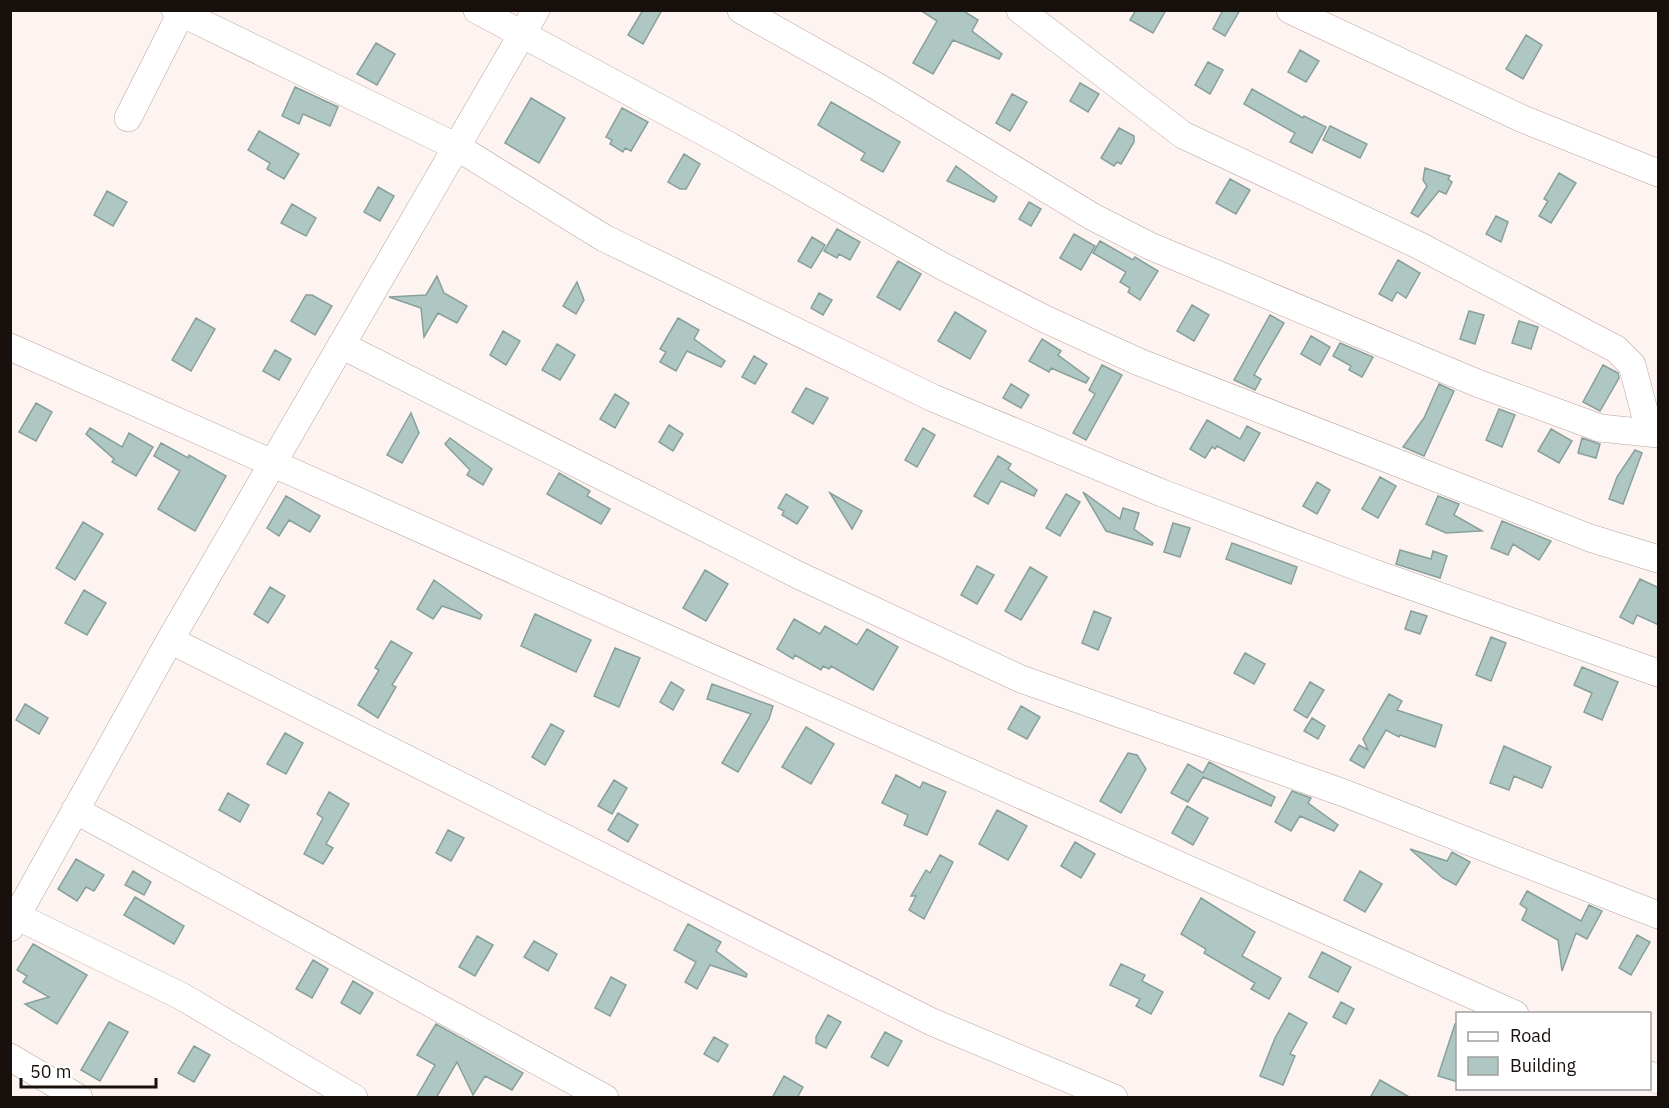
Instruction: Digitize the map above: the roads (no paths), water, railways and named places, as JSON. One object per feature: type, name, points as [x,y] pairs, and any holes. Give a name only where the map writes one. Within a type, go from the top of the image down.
[{"type":"street","points":[[477,10],[719,140],[942,266],[1056,324],[1139,362],[1579,534],[1659,559]]},
{"type":"street","points":[[354,1098],[181,996],[13,919],[170,640],[536,10]]},
{"type":"street","points":[[741,10],[878,87],[1093,217],[1149,246],[1477,383],[1600,428],[1654,434],[1632,365],[1616,349],[1420,246],[1183,135],[1020,10]]},
{"type":"street","points":[[1290,10],[1523,120],[1659,172]]},
{"type":"street","points":[[128,118],[178,12],[457,147],[604,238],[933,398],[1206,510],[1371,572],[1659,674]]},
{"type":"street","points":[[341,345],[800,576],[1021,679],[1344,793],[1659,915]]},
{"type":"street","points":[[10,346],[1511,1012]]},
{"type":"street","points":[[170,640],[932,1022],[1114,1098]]},
{"type":"street","points":[[75,810],[605,1098]]},
{"type":"street","points":[[10,1058],[79,1098]]}]
